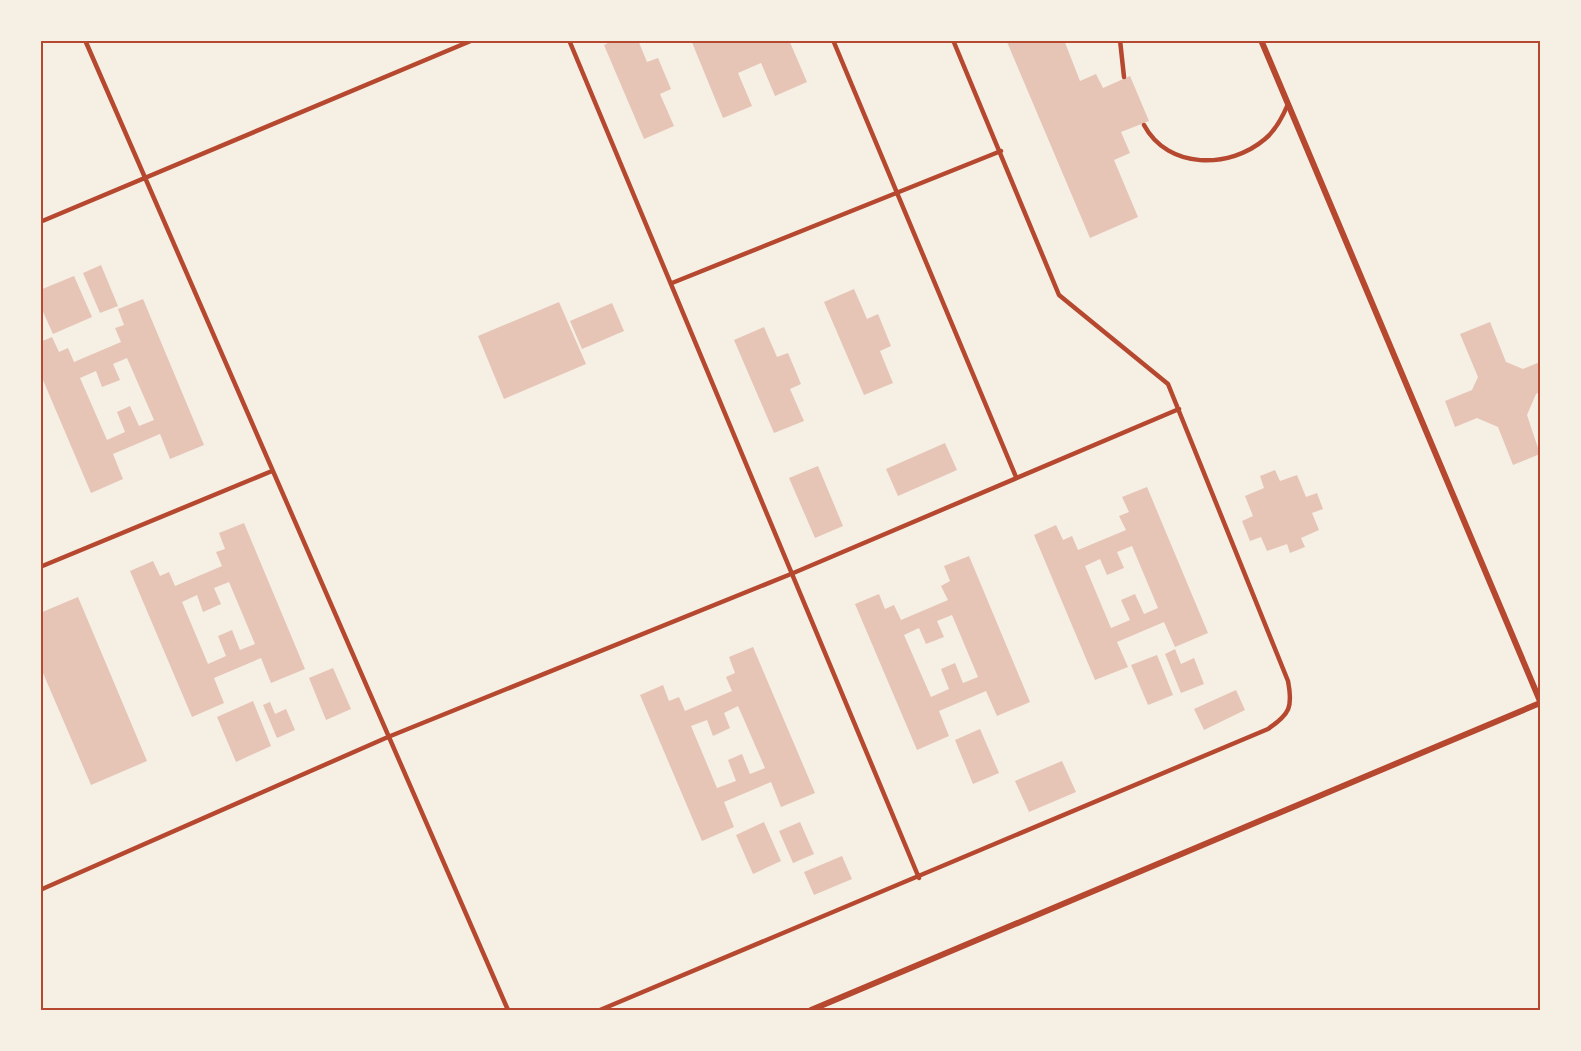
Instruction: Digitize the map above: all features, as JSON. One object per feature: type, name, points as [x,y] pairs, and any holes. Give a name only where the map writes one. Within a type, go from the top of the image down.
[{"type":"street","points":[[812,1011],[1540,702],[1261,40]]},
{"type":"lane","points":[[85,40],[508,1011]]},
{"type":"lane","points":[[40,222],[473,40]]},
{"type":"lane","points":[[568,40],[672,283],[790,574],[919,878]]},
{"type":"lane","points":[[833,40],[1016,477]]},
{"type":"lane","points":[[600,1011],[1268,729],[1287,713],[1291,700],[1288,681],[1168,384],[1059,295],[953,40]]},
{"type":"lane","points":[[1120,40],[1124,77]]},
{"type":"lane","points":[[1144,125],[1148,132],[1182,158],[1221,160],[1241,154],[1266,139],[1281,120],[1288,104]]},
{"type":"lane","points":[[672,283],[1001,152]]},
{"type":"lane","points":[[40,890],[388,737],[790,574],[1179,409]]},
{"type":"lane","points":[[40,567],[272,471]]},
{"type":"building","points":[[614,40],[638,40],[647,62],[658,58],[671,89],[660,94],[674,126],[644,139],[604,45]]},
{"type":"building","points":[[691,40],[789,40],[807,82],[775,96],[761,63],[738,73],[752,106],[723,118]]},
{"type":"building","points":[[1010,40],[1064,40],[1080,81],[1096,74],[1103,88],[1130,76],[1149,121],[1121,132],[1130,153],[1114,160],[1138,217],[1090,238],[1007,42]]},
{"type":"building","points":[[101,265],[118,306],[100,313],[83,273]]},
{"type":"building","points":[[74,276],[92,317],[53,334],[40,305],[40,290]]},
{"type":"building","points":[[854,289],[867,319],[878,314],[891,346],[880,351],[893,383],[864,395],[824,302]]},
{"type":"building","points":[[143,299],[204,445],[170,459],[160,434],[113,454],[123,479],[91,493],[40,373],[40,342],[52,337],[59,352],[68,348],[74,362],[121,342],[115,328],[124,325],[118,309]],"holes":[[[127,358],[154,420],[139,426],[130,406],[117,412],[125,432],[107,440],[80,378],[96,371],[102,387],[120,380],[113,364]]]},
{"type":"building","points":[[559,302],[586,364],[504,399],[478,336]]},
{"type":"building","points":[[612,303],[624,331],[582,349],[570,321]]},
{"type":"building","points":[[1490,322],[1506,362],[1523,369],[1540,362],[1540,392],[1536,394],[1527,415],[1540,454],[1513,465],[1498,427],[1477,418],[1455,427],[1445,401],[1472,390],[1478,377],[1460,334]]},
{"type":"building","points":[[764,327],[777,357],[788,353],[801,384],[790,389],[804,421],[774,433],[734,340]]},
{"type":"building","points":[[945,443],[957,470],[898,496],[886,469]]},
{"type":"building","points":[[818,466],[843,526],[815,538],[789,478]]},
{"type":"building","points":[[1275,470],[1280,481],[1297,475],[1306,497],[1317,493],[1323,509],[1312,513],[1319,530],[1301,538],[1305,547],[1290,553],[1287,544],[1267,551],[1261,537],[1250,541],[1242,521],[1253,516],[1245,496],[1264,488],[1260,476]]},
{"type":"building","points":[[1147,487],[1208,633],[1175,647],[1164,622],[1117,642],[1128,667],[1095,680],[1034,535],[1056,525],[1063,540],[1072,536],[1078,550],[1126,530],[1119,516],[1129,512],[1122,497]],"holes":[[[1132,546],[1158,608],[1144,614],[1135,594],[1121,600],[1130,620],[1111,628],[1085,566],[1100,559],[1107,575],[1124,568],[1117,552]]]},
{"type":"building","points":[[244,523],[305,669],[271,683],[261,658],[214,678],[224,703],[192,717],[130,571],[153,561],[160,576],[169,572],[175,586],[222,566],[216,552],[225,549],[219,533]],"holes":[[[229,582],[255,644],[240,650],[232,630],[218,636],[226,656],[208,664],[182,602],[197,595],[203,612],[221,604],[214,588]]]},
{"type":"building","points":[[969,556],[1030,702],[997,716],[986,691],[939,711],[949,736],[917,750],[855,604],[879,594],[885,609],[894,605],[901,620],[948,600],[941,586],[950,581],[944,566]],"holes":[[[952,615],[978,677],[963,683],[955,663],[941,669],[949,689],[931,697],[904,635],[919,628],[926,644],[944,637],[937,621]]]},
{"type":"building","points":[[78,597],[147,761],[91,785],[40,666],[40,613]]},
{"type":"building","points":[[753,647],[815,793],[781,807],[771,782],[724,802],[734,827],[702,841],[640,695],[663,685],[669,701],[679,697],[685,711],[732,691],[726,677],[735,673],[729,657]],"holes":[[[738,706],[765,768],[750,774],[742,754],[728,760],[736,781],[717,788],[691,726],[707,720],[713,736],[730,728],[724,713]]]},
{"type":"building","points":[[1175,649],[1181,664],[1194,658],[1204,684],[1181,693],[1165,654]]},
{"type":"building","points":[[1157,655],[1173,695],[1148,705],[1131,665]]},
{"type":"building","points":[[333,668],[351,709],[326,720],[309,678]]},
{"type":"building","points":[[1236,690],[1245,710],[1204,730],[1194,709]]},
{"type":"building","points":[[253,701],[271,746],[236,762],[217,717]]},
{"type":"building","points":[[270,702],[275,714],[286,709],[295,730],[277,738],[263,705]]},
{"type":"building","points":[[980,729],[999,773],[973,784],[955,740]]},
{"type":"building","points":[[1062,761],[1076,792],[1029,812],[1015,781]]},
{"type":"building","points":[[764,822],[781,861],[753,874],[736,835]]},
{"type":"building","points":[[800,822],[814,854],[793,863],[779,831]]},
{"type":"building","points":[[842,856],[852,879],[814,895],[804,872]]}]
